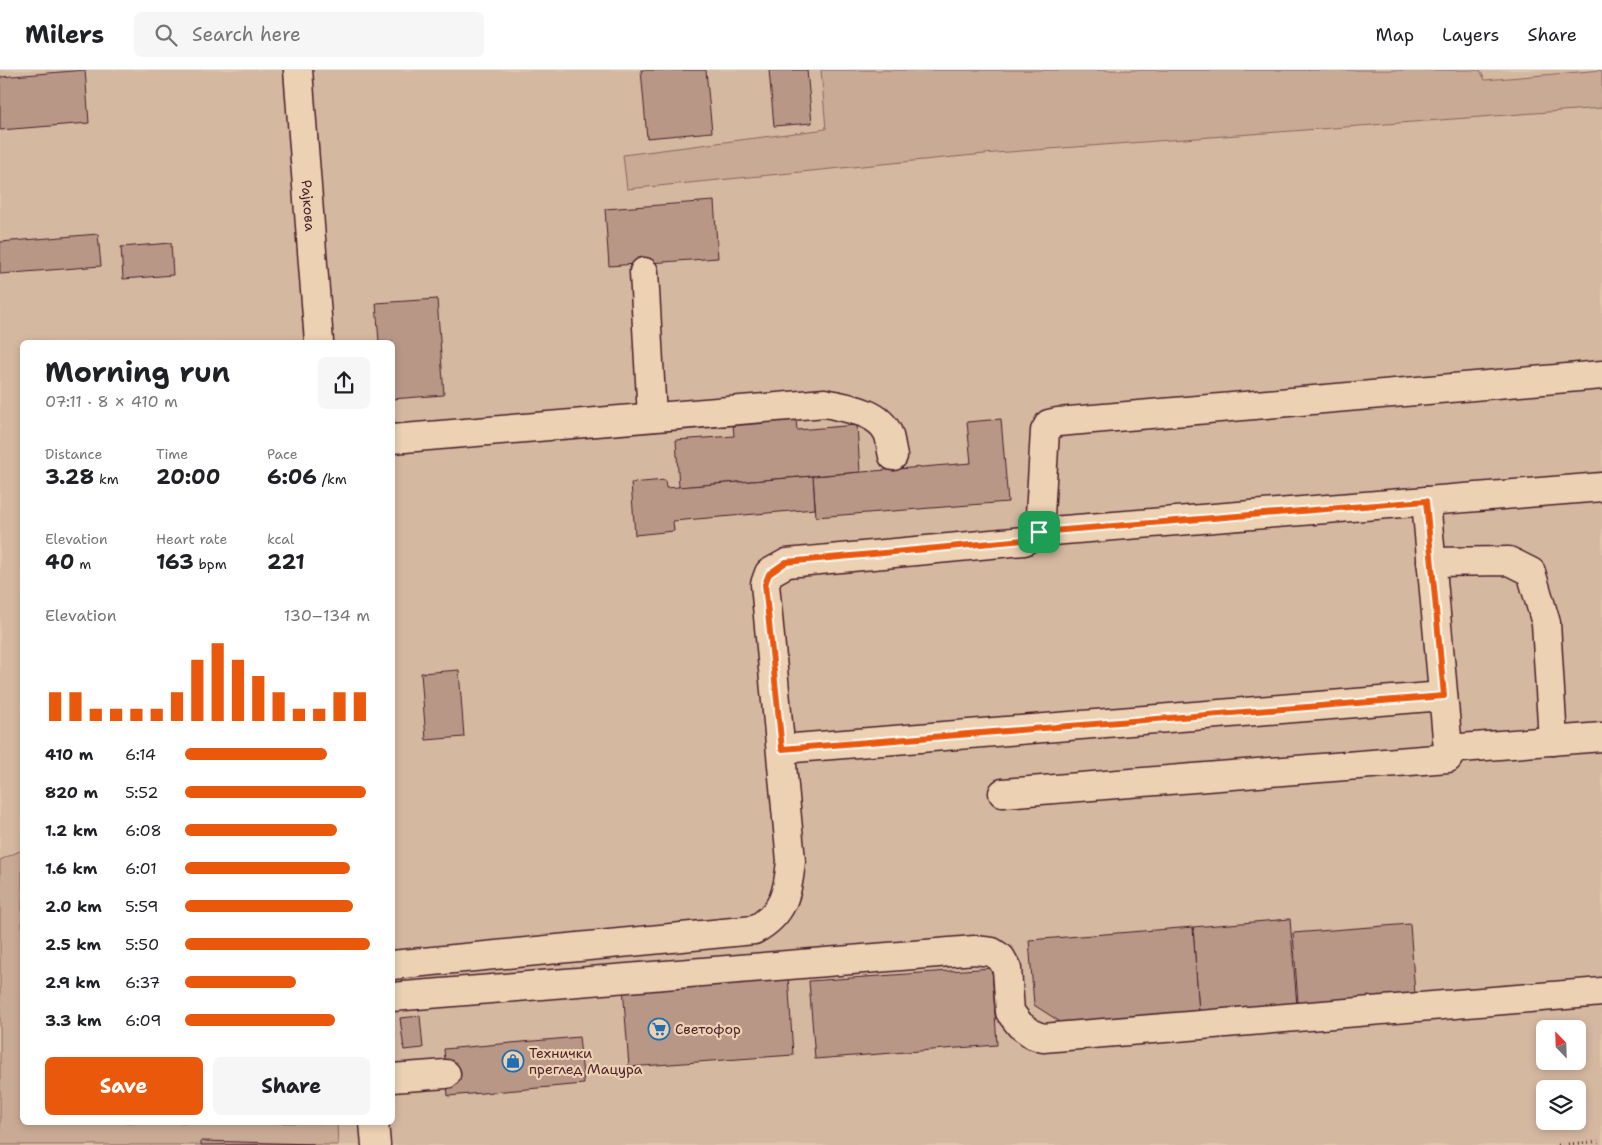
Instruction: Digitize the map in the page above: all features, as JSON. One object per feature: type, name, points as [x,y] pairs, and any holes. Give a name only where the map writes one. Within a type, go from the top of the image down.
[{"type":"street","name":"Рајкова","points":[[298,70],[319,340]]},
{"type":"street","points":[[644,272],[652,417]]},
{"type":"street","points":[[1039,532],[1045,431],[1049,424],[1602,376]]},
{"type":"street","points":[[395,438],[825,403],[858,410],[880,422],[888,433],[893,456]]},
{"type":"street","points":[[395,965],[754,930],[764,925],[780,908],[788,888],[791,861],[782,749],[765,584],[769,574],[786,562],[1024,540],[1039,532],[1602,487]]},
{"type":"street","points":[[1003,793],[1448,758],[1426,501]]},
{"type":"street","points":[[1431,562],[1509,561],[1531,572],[1546,623],[1553,740]]},
{"type":"street","points":[[782,749],[1444,696]]},
{"type":"street","points":[[1448,749],[1602,736]]},
{"type":"street","points":[[395,997],[975,950],[992,952],[1001,958],[1007,969],[1010,1012],[1020,1025],[1034,1036],[1043,1038],[1602,992]]},
{"type":"street","points":[[395,1078],[446,1074]]},
{"type":"street","points":[[374,1125],[376,1145]]},
{"type":"path","points":[[1558,1145],[1602,1141]]},
{"type":"shaded area","points":[[0,70],[1602,70],[1602,1145],[0,1145]]},
{"type":"shaded area","points":[[821,70],[1480,70],[1485,80],[1602,70],[1602,108],[995,153],[627,189],[623,155],[826,129]]},
{"type":"shaded area","points":[[20,851],[20,1125],[337,1125],[338,1145],[0,1145],[0,860]]},
{"type":"building","points":[[85,70],[89,123],[0,130],[0,77]]},
{"type":"building","points":[[641,70],[706,70],[712,132],[647,138]]},
{"type":"building","points":[[769,70],[807,70],[812,123],[774,126]]},
{"type":"building","points":[[714,201],[718,258],[609,266],[605,209]]},
{"type":"building","points":[[98,234],[101,266],[0,274],[0,242]]},
{"type":"building","points":[[171,243],[173,275],[123,279],[121,247]]},
{"type":"building","points":[[437,299],[444,395],[395,399],[395,340],[379,340],[376,303]]},
{"type":"building","points":[[1001,419],[1008,502],[816,517],[813,476],[971,463],[967,422]]},
{"type":"building","points":[[796,420],[797,430],[857,425],[860,472],[679,487],[676,440],[734,436],[733,425]]},
{"type":"building","points":[[813,476],[815,509],[673,521],[674,531],[635,535],[631,483],[665,480],[666,488]]},
{"type":"building","points":[[459,670],[464,737],[426,740],[421,673]]},
{"type":"building","points":[[1290,919],[1297,1006],[1199,1014],[1193,927]]},
{"type":"building","points":[[1410,924],[1415,994],[1298,1003],[1293,933]]},
{"type":"building","points":[[1193,927],[1199,1014],[1065,1025],[1034,1005],[1029,940]]},
{"type":"building","points":[[992,968],[997,1045],[815,1059],[809,981]]},
{"type":"building","points":[[788,974],[793,1055],[629,1067],[623,987]]},
{"type":"building","points":[[420,1016],[423,1048],[404,1050],[400,1018]]},
{"type":"building","name":"Технички преглед Мацура","points":[[579,1037],[584,1084],[448,1096],[444,1049]]},
{"type":"building","points":[[201,1141],[314,1144],[201,1145]]},
{"type":"place","name":"Светофор","points":[[659,1029]]},
{"type":"place","name":"Технички преглед Мацура","points":[[513,1061]]},
{"type":"route","points":[[1426,501],[1444,696],[782,749],[765,584],[769,574],[786,562],[1024,540],[1039,532],[1426,501]]}]
